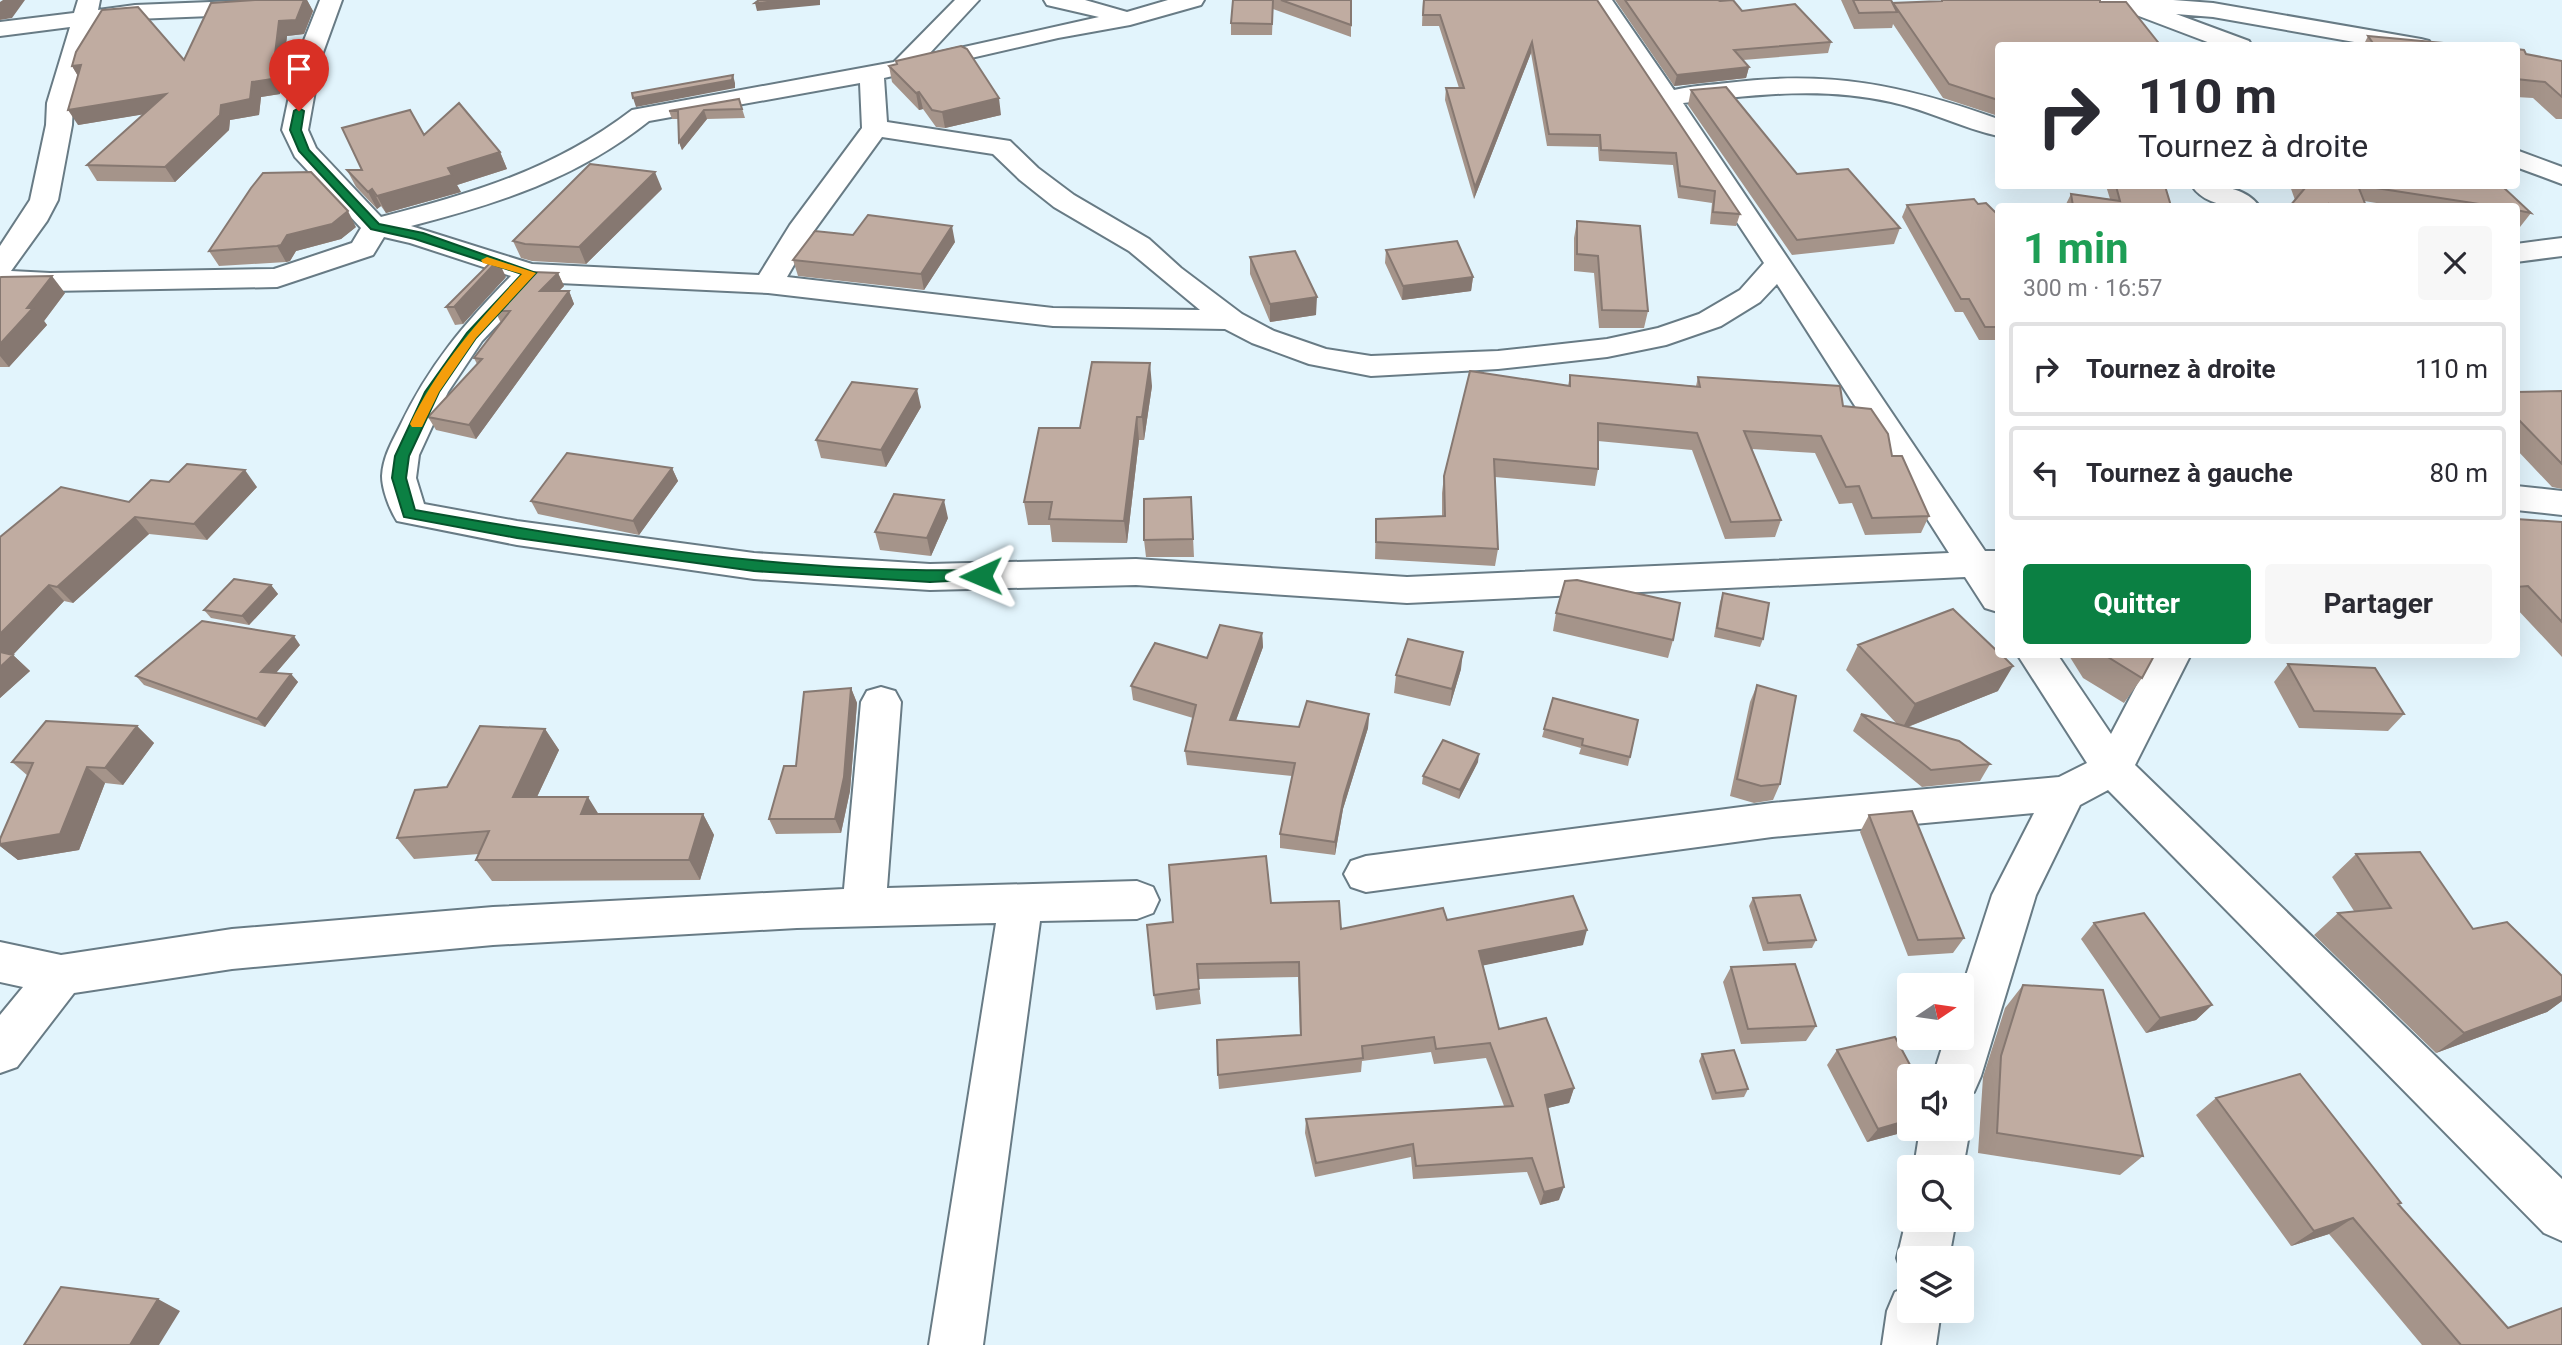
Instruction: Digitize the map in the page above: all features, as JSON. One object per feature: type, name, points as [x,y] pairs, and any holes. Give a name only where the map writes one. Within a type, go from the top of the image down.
[{"type":"street","points":[[303,3],[330,0],[310,58],[295,130],[304,151],[375,227],[418,236],[530,273],[768,284],[1053,317],[1231,320]]},
{"type":"street","points":[[902,68],[968,0]]},
{"type":"street","points":[[1055,0],[1130,18]]},
{"type":"street","points":[[0,279],[50,282],[277,278],[363,249],[375,227],[488,197],[559,170],[612,140],[641,115],[902,68],[1058,31],[1130,18],[1193,0]]},
{"type":"street","points":[[1601,0],[1779,264],[1987,564],[1995,589]]},
{"type":"street","points":[[2085,0],[2213,10],[2398,42]]},
{"type":"street","points":[[2126,3],[2230,42]]},
{"type":"street","points":[[0,29],[87,8],[277,5]]},
{"type":"street","points":[[0,266],[33,221],[44,200],[59,125],[60,103],[87,8]]},
{"type":"street","points":[[768,284],[800,231],[875,128],[872,74]]},
{"type":"street","points":[[1667,97],[1827,85],[1939,107],[1995,127]]},
{"type":"street","points":[[875,128],[1001,146],[1029,174],[1064,201],[1139,245],[1171,274],[1231,320],[1263,337],[1320,357],[1371,366],[1498,360],[1607,348],[1666,337],[1710,320],[1750,296],[1779,264]]},
{"type":"street","points":[[2520,160],[2562,176]]},
{"type":"street","points":[[2211,189],[2239,203]]},
{"type":"street","points":[[2520,252],[2562,247]]},
{"type":"street","points":[[530,273],[471,335],[432,392],[402,456],[399,478],[409,513],[517,533],[754,566],[930,577],[1136,572],[1407,590],[1987,564]]},
{"type":"street","points":[[2520,498],[2562,503]]},
{"type":"street","points":[[2039,658],[2113,769],[2562,1215]]},
{"type":"street","points":[[1366,874],[1772,820],[2065,793],[2113,769],[2170,658]]},
{"type":"street","points":[[864,906],[881,702]]},
{"type":"street","points":[[1961,1064],[2014,895],[2065,793]]},
{"type":"street","points":[[0,962],[61,975],[232,949],[493,926],[864,906],[1136,900]]},
{"type":"street","points":[[956,1345],[1021,903]]},
{"type":"street","points":[[0,1051],[61,975]]},
{"type":"street","points":[[1909,1345],[1912,1323]]},
{"type":"building","points":[[304,0],[296,20],[279,21],[272,79],[252,82],[250,99],[221,105],[220,115],[165,167],[87,165],[166,94],[68,110],[81,65],[72,66],[76,52],[102,10],[138,7],[184,60],[211,3]]},
{"type":"building","points":[[759,0],[789,0],[755,3]]},
{"type":"building","points":[[1233,0],[1273,0],[1272,24],[1231,23]]},
{"type":"building","points":[[1281,0],[1351,0],[1351,25]]},
{"type":"building","points":[[1424,0],[1597,0],[1740,214],[1713,212],[1715,191],[1680,186],[1676,153],[1601,150],[1600,135],[1549,134],[1532,42],[1475,187],[1446,88],[1464,88],[1440,15],[1423,15]]},
{"type":"building","points":[[1625,0],[1733,0],[1742,11],[1795,4],[1831,42],[1734,50],[1749,67],[1677,75]]},
{"type":"building","points":[[1853,0],[1891,0],[1897,12],[1859,13]]},
{"type":"building","points":[[2126,2],[2158,42],[1995,42],[1995,99],[1949,84],[1893,3]]},
{"type":"building","points":[[2368,36],[2433,42],[2372,42]]},
{"type":"building","points":[[961,46],[967,49],[999,98],[942,112],[932,110],[919,92],[916,93],[889,66],[897,64],[896,61]]},
{"type":"building","points":[[2520,50],[2526,54],[2562,61],[2562,97],[2545,82],[2520,79]]},
{"type":"building","points":[[733,75],[732,80],[633,98],[632,93]]},
{"type":"building","points":[[1726,87],[1797,174],[1848,169],[1900,228],[1797,240],[1691,90]]},
{"type":"building","points":[[739,99],[742,109],[704,110],[679,142],[678,111],[669,111]]},
{"type":"building","points":[[459,103],[500,152],[448,168],[452,175],[377,196],[372,189],[368,192],[347,170],[362,170],[342,128],[410,110],[424,135]]},
{"type":"building","points":[[590,164],[655,172],[579,247],[513,241]]},
{"type":"building","points":[[311,172],[348,211],[332,224],[287,235],[281,245],[277,246],[209,251],[263,173]]},
{"type":"building","points":[[2117,189],[2166,189],[2170,203],[2072,203],[2071,194],[2120,201]]},
{"type":"building","points":[[2304,189],[2359,189],[2365,203],[2292,203]]},
{"type":"building","points":[[2382,189],[2505,189],[2531,213],[2520,211],[2520,203],[2473,203]]},
{"type":"building","points":[[1974,199],[1978,204],[1986,203],[1995,212],[1995,327],[1985,327],[1969,299],[1961,299],[1907,205]]},
{"type":"building","points":[[868,215],[952,226],[921,274],[793,260],[815,231],[853,235]]},
{"type":"building","points":[[1577,221],[1640,226],[1648,311],[1602,310],[1598,256],[1577,254]]},
{"type":"building","points":[[1457,241],[1473,277],[1403,286],[1386,250]]},
{"type":"building","points":[[1295,251],[1317,297],[1270,304],[1250,257]]},
{"type":"building","points":[[494,259],[498,260],[454,307],[446,307]]},
{"type":"building","points":[[533,272],[558,273],[540,291],[569,291],[469,425],[428,417],[482,359],[474,358],[510,311],[495,311]]},
{"type":"building","points":[[52,276],[27,308],[33,308],[0,344],[0,278]]},
{"type":"building","points":[[1092,362],[1150,363],[1142,417],[1137,417],[1124,521],[1049,519],[1052,502],[1024,502],[1039,428],[1080,428]]},
{"type":"building","points":[[1470,371],[1570,386],[1570,375],[1700,387],[1698,377],[1840,386],[1843,406],[1871,409],[1888,434],[1892,456],[1902,456],[1929,516],[1872,518],[1859,486],[1846,487],[1821,436],[1744,431],[1781,520],[1731,522],[1697,433],[1598,423],[1598,469],[1494,459],[1498,549],[1376,542],[1376,519],[1445,516],[1444,476]]},
{"type":"building","points":[[852,382],[917,389],[881,450],[816,440]]},
{"type":"building","points":[[2562,391],[2562,464],[2520,421],[2520,392]]},
{"type":"building","points":[[567,453],[672,468],[633,521],[531,501]]},
{"type":"building","points":[[187,464],[245,470],[194,524],[135,517],[57,587],[49,585],[0,634],[0,537],[61,487],[129,502],[151,480],[169,482]]},
{"type":"building","points":[[894,494],[944,500],[927,538],[875,532]]},
{"type":"building","points":[[1191,497],[1193,539],[1144,540],[1144,499]]},
{"type":"building","points":[[2520,519],[2562,522],[2562,622],[2528,586],[2520,587]]},
{"type":"building","points":[[234,579],[271,585],[242,616],[204,610]]},
{"type":"building","points":[[1577,580],[1680,603],[1673,640],[1556,613],[1565,581]]},
{"type":"building","points":[[1723,593],[1769,603],[1763,639],[1717,628]]},
{"type":"building","points":[[1953,609],[1995,649],[1995,658],[2005,658],[2013,666],[1915,704],[1858,645]]},
{"type":"building","points":[[202,621],[294,636],[261,672],[291,674],[257,719],[136,676]]},
{"type":"building","points":[[1220,625],[1262,633],[1230,720],[1299,727],[1307,701],[1369,714],[1344,796],[1335,842],[1280,834],[1295,763],[1185,751],[1196,705],[1131,686],[1155,643],[1207,658]]},
{"type":"building","points":[[1408,639],[1463,652],[1452,689],[1396,675]]},
{"type":"building","points":[[0,652],[13,655],[0,667]]},
{"type":"building","points":[[2110,658],[2153,658],[2142,678]]},
{"type":"building","points":[[2288,664],[2375,668],[2404,714],[2314,711]]},
{"type":"building","points":[[1757,685],[1796,696],[1780,784],[1761,786],[1737,779]]},
{"type":"building","points":[[851,688],[844,777],[835,819],[769,819],[784,766],[796,766],[804,692]]},
{"type":"building","points":[[1553,698],[1638,720],[1630,757],[1582,745],[1583,739],[1544,729]]},
{"type":"building","points":[[1861,714],[1959,741],[1990,764],[1931,770]]},
{"type":"building","points":[[46,721],[137,726],[105,768],[87,767],[60,834],[0,844],[33,763],[12,762]]},
{"type":"building","points":[[480,726],[545,729],[513,797],[588,797],[581,814],[703,814],[689,860],[476,860],[489,831],[397,838],[415,790],[447,787]]},
{"type":"building","points":[[1443,740],[1479,754],[1460,790],[1423,776]]},
{"type":"building","points":[[1912,811],[1964,938],[1918,940],[1869,815]]},
{"type":"building","points":[[2420,852],[2473,929],[2507,922],[2562,976],[2562,996],[2464,1033],[2338,913],[2391,908],[2356,854]]},
{"type":"building","points":[[1266,856],[1271,903],[1339,901],[1341,929],[1443,908],[1447,920],[1573,896],[1587,930],[1479,951],[1499,1029],[1546,1018],[1574,1088],[1545,1095],[1564,1187],[1544,1192],[1532,1158],[1416,1166],[1413,1144],[1316,1163],[1306,1119],[1513,1106],[1490,1043],[1436,1049],[1434,1037],[1362,1046],[1363,1058],[1218,1075],[1217,1040],[1301,1035],[1299,962],[1197,964],[1199,989],[1154,995],[1147,925],[1173,922],[1169,865]]},
{"type":"building","points":[[1800,895],[1816,940],[1768,943],[1753,898]]},
{"type":"building","points":[[2144,913],[2212,1005],[2160,1018],[2094,923]]},
{"type":"building","points":[[1795,964],[1816,1026],[1748,1029],[1731,967]]},
{"type":"building","points":[[2023,985],[2103,990],[2143,1156],[1997,1133],[2001,1056]]},
{"type":"building","points":[[1895,1037],[1897,1050],[1902,1050],[1910,1064],[1897,1064],[1897,1123],[1878,1129],[1837,1050]]},
{"type":"building","points":[[1734,1050],[1748,1089],[1716,1093],[1702,1054]]},
{"type":"building","points":[[2300,1074],[2401,1203],[2398,1204],[2508,1328],[2562,1308],[2562,1345],[2461,1345],[2353,1218],[2314,1231],[2216,1098]]},
{"type":"building","points":[[61,1287],[158,1299],[130,1345],[24,1345]]},
{"type":"slow traffic","points":[[417,424],[432,392],[471,335],[530,273],[487,260]]},
{"type":"route","points":[[299,111],[295,130],[304,151],[375,227],[418,236],[530,273],[471,335],[432,392],[402,456],[399,478],[409,513],[517,533],[754,566],[930,577],[981,576]]}]
